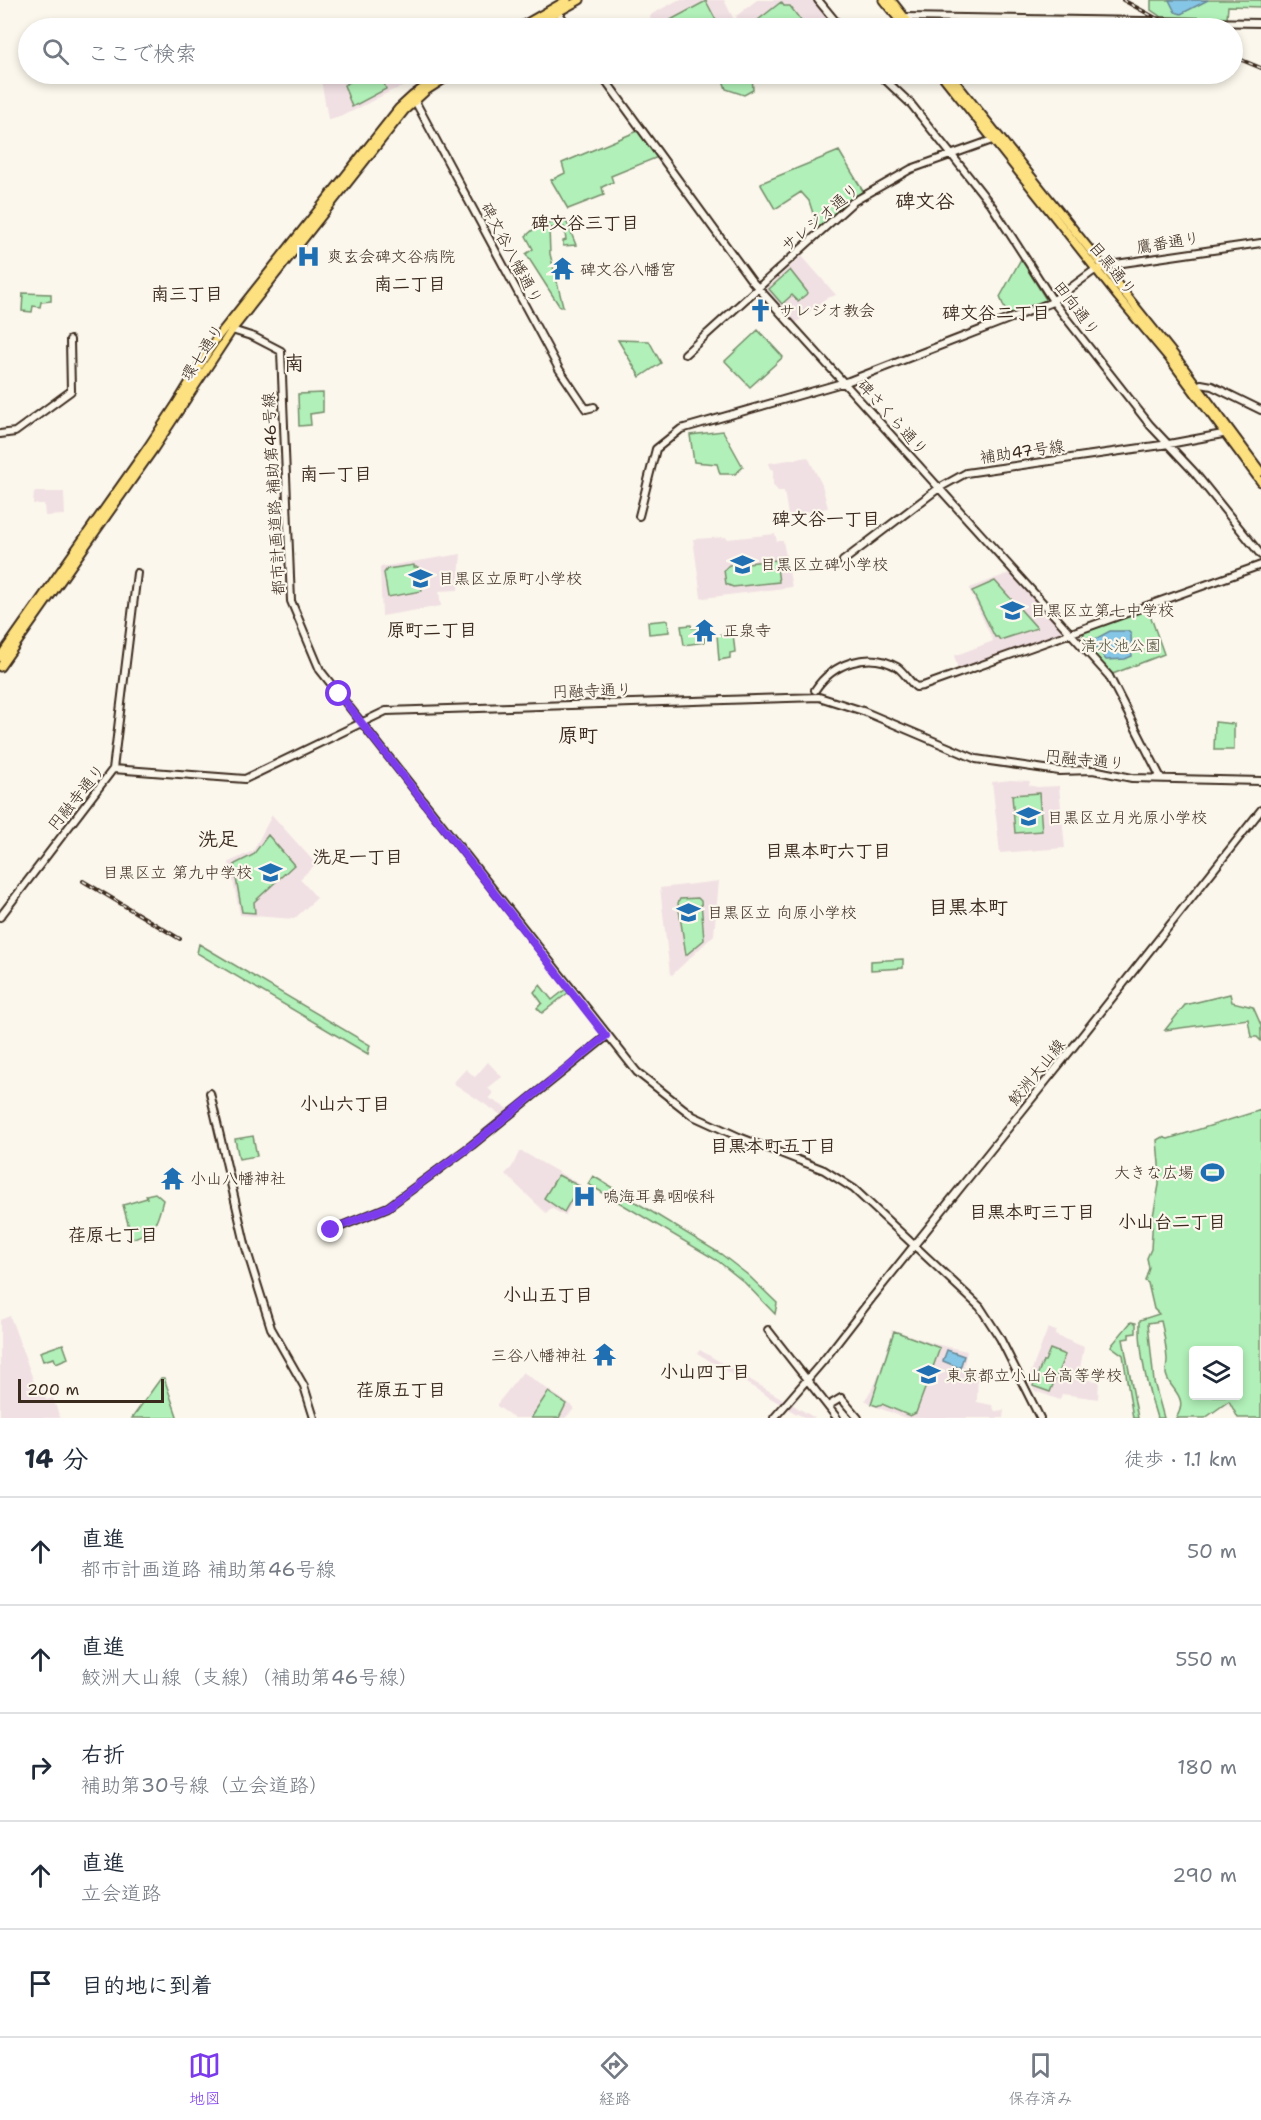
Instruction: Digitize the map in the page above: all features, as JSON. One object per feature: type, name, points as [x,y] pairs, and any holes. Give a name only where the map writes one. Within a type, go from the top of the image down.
[{"type":"main road","points":[[536,18],[567,0]]},
{"type":"main road","points":[[547,18],[580,0]]},
{"type":"main road","points":[[883,0],[898,18]]},
{"type":"main road","points":[[891,0],[904,17]]},
{"type":"main road","name":"環七通り","points":[[0,667],[153,450],[232,330],[414,98],[430,84]]},
{"type":"main road","name":"環七通り","points":[[0,657],[153,439],[211,346],[399,108],[436,84]]},
{"type":"main road","name":"目黒通り","points":[[949,84],[1197,387],[1261,482]]},
{"type":"main road","name":"目黒通り","points":[[957,84],[1169,358],[1261,472]]},
{"type":"main road","points":[[211,346],[219,351]]},
{"type":"street","points":[[818,0],[833,18]]},
{"type":"street","points":[[558,12],[562,18]]},
{"type":"street","points":[[904,17],[964,18]]},
{"type":"street","points":[[1243,23],[1261,23]]},
{"type":"street","name":"碑さくら通り","points":[[608,84],[759,288],[1114,684],[1161,778]]},
{"type":"street","name":"田向通り","points":[[890,84],[911,104],[992,206],[1053,301],[1150,425],[1194,471],[1261,555]]},
{"type":"street","name":"碑文谷八幡通り","points":[[414,98],[559,369],[586,409],[594,407]]},
{"type":"street","name":"サレジオ通り","points":[[685,354],[853,202],[911,169],[995,140]]},
{"type":"street","name":"鷹番通り","points":[[639,516],[656,449],[681,429],[843,382],[1053,301],[1108,265],[1261,243]]},
{"type":"street","name":"都市計画道路 補助第46号線","points":[[232,330],[254,337],[281,351],[291,601],[317,665],[606,1036],[637,1072],[693,1116],[828,1172],[854,1189],[974,1301],[1000,1338],[1040,1418]]},
{"type":"street","points":[[0,434],[15,432],[71,391],[70,340]]},
{"type":"street","points":[[1197,387],[1202,384],[1212,386],[1261,410]]},
{"type":"street","name":"補助47号線","points":[[843,561],[939,488],[966,473],[1169,444],[1228,433]]},
{"type":"street","points":[[815,690],[824,678],[845,665],[874,658],[900,669],[915,686],[921,687],[1261,565]]},
{"type":"street","points":[[113,769],[137,573]]},
{"type":"street","name":"円融寺通り","points":[[0,917],[113,769],[245,779],[386,711],[819,697],[863,711],[976,759],[1059,771],[1093,770],[1132,778],[1261,781]]},
{"type":"street","name":"鮫洲大山線","points":[[772,1418],[830,1350],[1261,810]]},
{"type":"street","points":[[327,1232],[388,1207],[606,1036]]},
{"type":"street","points":[[210,1093],[241,1227],[271,1328],[304,1386],[314,1418]]},
{"type":"street","points":[[768,1330],[837,1418]]},
{"type":"street","points":[[807,1378],[829,1401],[834,1402]]},
{"type":"street","points":[[830,1410],[834,1402],[842,1399],[858,1418]]},
{"type":"shaded area","points":[[678,0],[724,0],[733,18],[650,18],[652,14]]},
{"type":"shaded area","points":[[757,0],[814,0],[829,18],[737,18],[736,16]]},
{"type":"shaded area","points":[[322,84],[405,84],[405,86],[353,111],[328,119]]},
{"type":"shaded area","points":[[802,256],[836,295],[825,299],[795,324],[766,289]]},
{"type":"shaded area","points":[[808,457],[822,485],[828,508],[788,515],[784,491],[778,491],[773,485],[773,469],[770,469],[769,463]]},
{"type":"shaded area","points":[[34,492],[64,492],[65,515],[45,516],[44,504],[33,504]]},
{"type":"shaded area","name":"目黒区立碑小学校","points":[[775,534],[777,541],[783,541],[792,587],[701,597],[693,539],[726,537],[727,539]]},
{"type":"shaded area","name":"目黒区立原町小学校","points":[[461,554],[458,590],[439,591],[441,606],[382,616],[380,567]]},
{"type":"shaded area","name":"目黒区立第七中学校","points":[[1012,572],[1063,631],[958,669],[954,656],[993,641],[970,588]]},
{"type":"shaded area","name":"目黒区立月光原小学校","points":[[1030,781],[1029,785],[1037,787],[1059,786],[1065,848],[1000,853],[992,782]]},
{"type":"shaded area","name":"目黒区立 第九中学校","points":[[272,815],[316,864],[300,879],[317,898],[294,919],[240,915],[229,862],[253,851]]},
{"type":"shaded area","name":"目黒区立 向原小学校","points":[[719,881],[714,935],[672,975],[670,974],[660,888]]},
{"type":"shaded area","points":[[488,1062],[502,1077],[488,1088],[493,1093],[489,1098],[508,1109],[501,1115],[453,1083],[466,1069],[475,1077]]},
{"type":"shaded area","points":[[519,1152],[523,1152],[581,1185],[565,1216],[551,1208],[546,1213],[505,1174],[512,1167]]},
{"type":"shaded area","points":[[10,1316],[37,1390],[43,1389],[46,1400],[53,1398],[60,1418],[0,1418],[0,1320]]},
{"type":"shaded area","points":[[1048,1328],[1056,1331],[1055,1335],[1084,1347],[1078,1379],[1099,1381],[1098,1399],[1062,1394],[1060,1400],[1035,1391],[1028,1380]]},
{"type":"shaded area","name":"東京都立小山台高等学校","points":[[891,1329],[935,1344],[967,1351],[964,1366],[978,1368],[977,1402],[992,1405],[995,1411],[1004,1410],[1003,1418],[905,1418],[871,1405],[865,1400],[876,1382],[892,1334]]},
{"type":"shaded area","points":[[700,1350],[815,1418],[806,1418],[795,1413],[697,1353]]},
{"type":"shaded area","points":[[523,1372],[574,1409],[565,1418],[514,1418],[497,1406]]},
{"type":"green space","points":[[1151,0],[1261,0],[1261,7],[1228,6],[1227,18],[1163,18],[1151,10]]},
{"type":"green space","points":[[706,1],[715,18],[674,18]]},
{"type":"green space","points":[[781,2],[784,6],[790,6],[799,18],[761,18]]},
{"type":"green space","points":[[384,84],[386,89],[352,107],[344,85]]},
{"type":"green space","points":[[724,84],[753,84],[753,90],[744,95],[726,89]]},
{"type":"green space","points":[[638,131],[658,157],[611,176],[613,182],[602,187],[604,195],[568,209],[551,180],[565,173],[562,163]]},
{"type":"green space","points":[[839,151],[863,191],[818,229],[809,201],[801,192],[775,209],[761,183]]},
{"type":"green space","points":[[565,218],[576,245],[563,246],[563,241],[566,240],[564,227],[549,228],[550,254],[563,306],[560,307],[526,254],[533,249],[526,236],[534,229]]},
{"type":"green space","points":[[1021,259],[1047,301],[1008,317],[1000,297]]},
{"type":"green space","points":[[790,270],[808,293],[798,301],[792,295],[782,304],[769,289]]},
{"type":"green space","points":[[23,293],[51,294],[51,301],[41,302],[40,307],[33,306],[32,312],[22,311]]},
{"type":"green space","points":[[758,330],[783,357],[750,387],[725,361]]},
{"type":"green space","points":[[618,340],[649,341],[661,363],[640,377]]},
{"type":"green space","points":[[323,393],[323,412],[310,414],[311,425],[299,426],[298,394]]},
{"type":"green space","points":[[723,431],[743,467],[735,474],[720,474],[717,464],[694,462],[690,435]]},
{"type":"green space","points":[[776,560],[779,582],[733,587],[726,584],[724,570],[729,565]]},
{"type":"green space","points":[[414,565],[418,567],[422,591],[388,597],[384,573],[387,569]]},
{"type":"green space","points":[[995,581],[1037,628],[1000,640],[995,637],[972,591]]},
{"type":"green space","name":"清水池公園","points":[[1148,609],[1164,654],[1110,675],[1082,641],[1084,632]]},
{"type":"green space","points":[[668,620],[669,632],[649,634],[648,622]]},
{"type":"green space","points":[[691,625],[692,628],[703,627],[705,642],[684,645],[681,626]]},
{"type":"green space","points":[[733,633],[735,652],[730,653],[730,658],[719,660],[717,635]]},
{"type":"green space","points":[[1215,722],[1234,724],[1234,750],[1214,750]]},
{"type":"green space","points":[[1039,793],[1042,831],[1015,833],[1012,795]]},
{"type":"green space","points":[[268,835],[294,865],[254,902],[255,913],[242,912],[235,864],[253,855]]},
{"type":"green space","points":[[698,898],[701,901],[704,940],[686,955],[678,903],[680,899]]},
{"type":"green space","points":[[199,944],[370,1045],[368,1054],[197,953]]},
{"type":"green space","points":[[903,959],[903,968],[871,970],[871,961]]},
{"type":"green space","points":[[540,985],[552,1000],[566,989],[569,992],[542,1013],[537,1008],[542,1003],[534,992]]},
{"type":"green space","points":[[1230,994],[1232,1002],[1253,1007],[1261,1025],[1261,1041],[1257,1037],[1251,1037],[1248,1019],[1165,1030],[1185,1005]]},
{"type":"green space","points":[[1261,1110],[1261,1418],[1238,1418],[1229,1401],[1205,1418],[1176,1418],[1181,1404],[1166,1374],[1167,1354],[1161,1321],[1148,1323],[1154,1382],[1164,1418],[1157,1418],[1144,1370],[1140,1320],[1159,1314],[1154,1309],[1148,1283],[1145,1281],[1149,1268],[1147,1258],[1151,1249],[1153,1216],[1159,1185],[1157,1140],[1162,1137],[1168,1139]]},
{"type":"green space","points":[[253,1136],[257,1156],[239,1159],[235,1139]]},
{"type":"green space","points":[[558,1175],[579,1186],[564,1212],[544,1198]]},
{"type":"green space","points":[[593,1176],[721,1254],[748,1275],[777,1303],[775,1314],[744,1282],[718,1261],[588,1184]]},
{"type":"green space","points":[[155,1193],[163,1200],[157,1221],[151,1229],[132,1239],[123,1205],[147,1198],[146,1195]]},
{"type":"green space","points":[[1131,1322],[1136,1323],[1136,1333],[1129,1334],[1129,1338],[1123,1339],[1138,1418],[1133,1418],[1123,1355],[1111,1346]]},
{"type":"green space","points":[[894,1331],[940,1348],[916,1413],[910,1416],[882,1404],[877,1406],[871,1404]]},
{"type":"green space","points":[[63,1344],[68,1358],[56,1363],[54,1358],[43,1361],[40,1352]]},
{"type":"green space","points":[[1050,1349],[1065,1355],[1050,1392],[1033,1386]]},
{"type":"green space","points":[[161,1378],[164,1378],[176,1418],[132,1418]]},
{"type":"green space","points":[[548,1392],[566,1404],[559,1418],[531,1418]]},
{"type":"water","points":[[1169,0],[1208,0],[1181,14],[1175,12]]},
{"type":"water","points":[[1110,631],[1128,631],[1131,634],[1132,656],[1125,659],[1106,660],[1092,642]]},
{"type":"water","points":[[947,1350],[964,1356],[960,1368],[943,1361]]},
{"type":"railway","points":[[1123,0],[1156,18]]},
{"type":"railway","points":[[1243,61],[1261,68]]},
{"type":"railway","points":[[83,881],[180,939]]},
{"type":"place","name":"爽玄会碑文谷病院","points":[[309,256]]},
{"type":"place","name":"碑文谷八幡宮","points":[[562,269]]},
{"type":"place","name":"サレジオ教会","points":[[761,310]]},
{"type":"place","name":"目黒区立碑小学校","points":[[742,564]]},
{"type":"place","name":"目黒区立原町小学校","points":[[420,578]]},
{"type":"place","name":"目黒区立第七中学校","points":[[1012,610]]},
{"type":"place","name":"正泉寺","points":[[705,630]]},
{"type":"place","name":"目黒区立月光原小学校","points":[[1029,817]]},
{"type":"place","name":"目黒区立 第九中学校","points":[[270,872]]},
{"type":"place","name":"目黒区立 向原小学校","points":[[689,912]]},
{"type":"place","name":"大きな広場","points":[[1212,1172]]},
{"type":"place","name":"小山八幡神社","points":[[172,1178]]},
{"type":"place","name":"鳴海耳鼻咽喉科","points":[[585,1196]]},
{"type":"place","name":"三谷八幡神社","points":[[605,1355]]},
{"type":"place","name":"東京都立小山台高等学校","points":[[928,1375]]},
{"type":"district","name":"碑文谷","points":[[925,201]]},
{"type":"district","name":"碑文谷三丁目","points":[[585,223]]},
{"type":"district","name":"南二丁目","points":[[410,284]]},
{"type":"district","name":"南三丁目","points":[[187,294]]},
{"type":"district","name":"碑文谷二丁目","points":[[996,313]]},
{"type":"district","name":"南","points":[[294,363]]},
{"type":"district","name":"南一丁目","points":[[336,474]]},
{"type":"district","name":"碑文谷一丁目","points":[[826,519]]},
{"type":"district","name":"原町二丁目","points":[[432,630]]},
{"type":"district","name":"原町","points":[[578,735]]},
{"type":"district","name":"洗足","points":[[218,839]]},
{"type":"district","name":"目黒本町六丁目","points":[[828,851]]},
{"type":"district","name":"洗足一丁目","points":[[358,857]]},
{"type":"district","name":"目黒本町","points":[[968,907]]},
{"type":"district","name":"小山六丁目","points":[[345,1104]]},
{"type":"district","name":"目黒本町五丁目","points":[[773,1146]]},
{"type":"district","name":"目黒本町三丁目","points":[[1032,1212]]},
{"type":"district","name":"小山台二丁目","points":[[1172,1222]]},
{"type":"district","name":"荏原七丁目","points":[[113,1235]]},
{"type":"district","name":"小山五丁目","points":[[548,1295]]},
{"type":"district","name":"小山四丁目","points":[[705,1372]]},
{"type":"district","name":"荏原五丁目","points":[[401,1390]]},
{"type":"route","points":[[331,1230],[388,1207],[472,1145],[606,1036],[339,694]]}]
